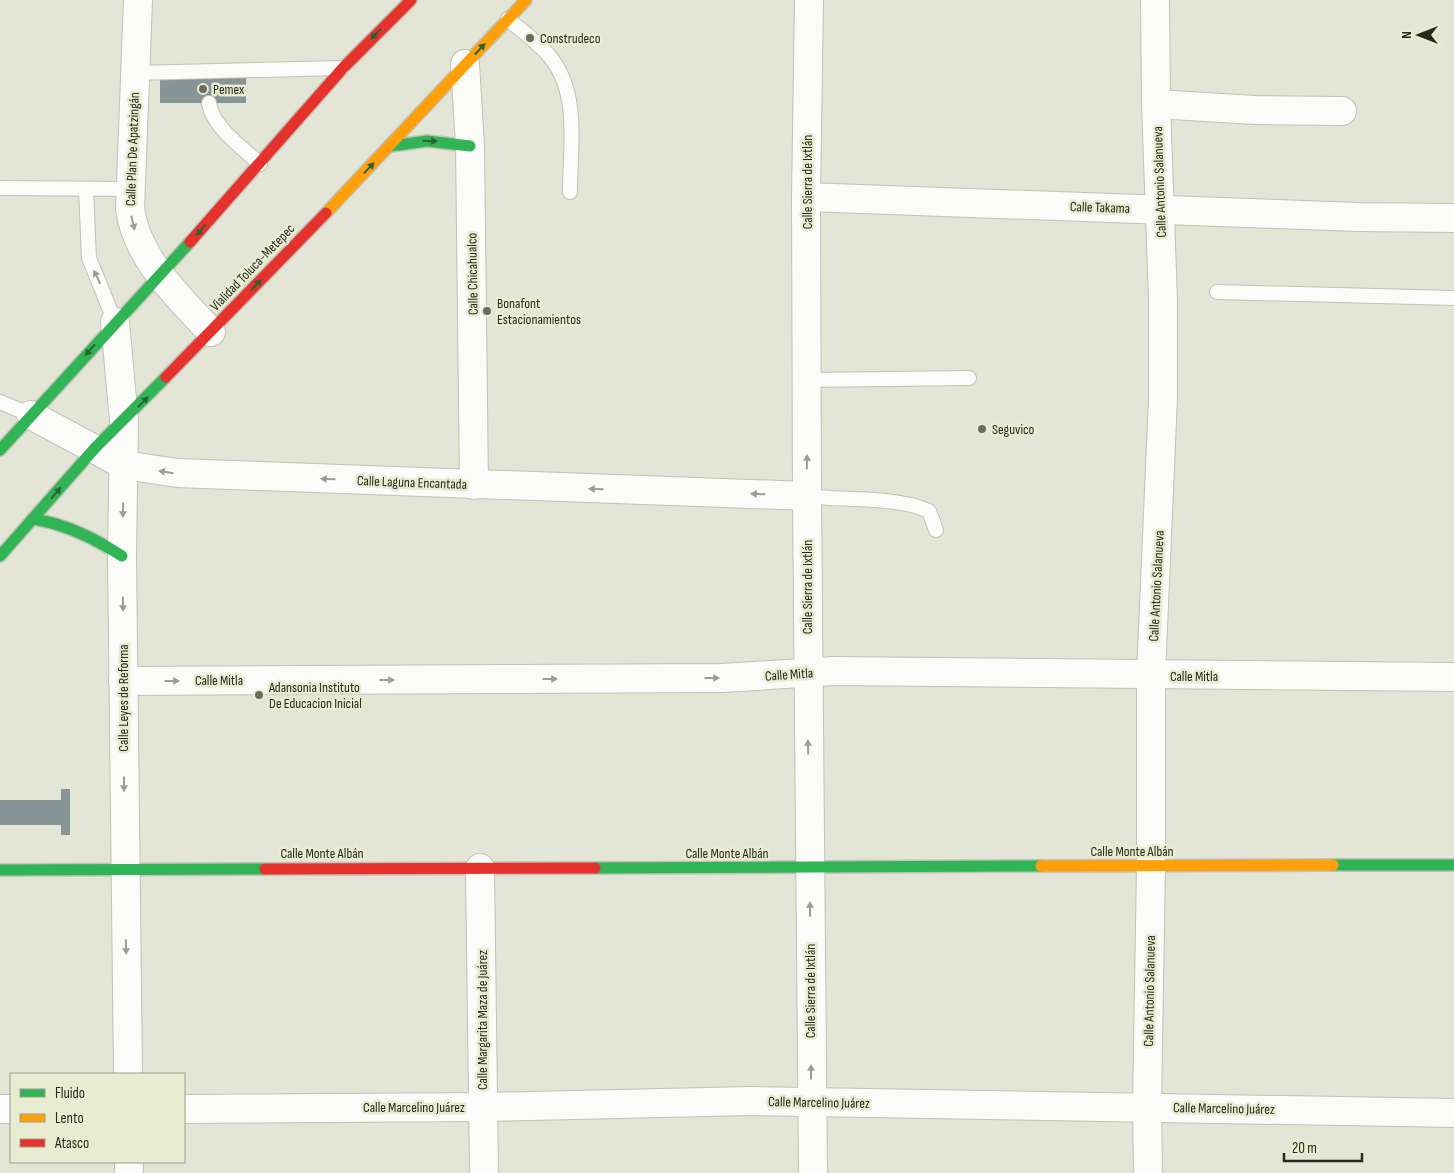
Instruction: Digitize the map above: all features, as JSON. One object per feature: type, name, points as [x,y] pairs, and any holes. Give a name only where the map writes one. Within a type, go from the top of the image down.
[{"type":"main road","points":[[0,450],[115,322],[160,276],[343,68],[411,0]]},
{"type":"main road","name":"Vialidad Toluca-Metepec","points":[[0,556],[95,448],[124,421],[391,146],[526,0]]},
{"type":"main road","points":[[391,146],[427,141],[470,146]]},
{"type":"main road","points":[[33,520],[46,520],[85,533],[122,556]]},
{"type":"main road","name":"Calle Monte Albán","points":[[0,870],[124,868],[810,868],[1454,865]]},
{"type":"street","name":"Calle Plan De Apatzingán","points":[[138,0],[130,209],[136,236],[160,276],[211,332]]},
{"type":"street","name":"Calle Sierra de Ixtlán","points":[[809,0],[806,197],[807,496],[813,1173]]},
{"type":"street","name":"Calle Antonio Salanueva","points":[[1148,1173],[1151,675],[1163,398],[1161,209],[1156,104],[1155,0]]},
{"type":"street","name":"Calle Chicahualco","points":[[466,64],[470,146],[474,485]]},
{"type":"street","points":[[1156,104],[1255,110],[1342,111]]},
{"type":"street","name":"Calle Takama","points":[[806,197],[1454,218]]},
{"type":"street","name":"Calle Leyes de Reforma","points":[[115,322],[124,421],[122,556],[124,868],[128,1073]]},
{"type":"street","name":"Calle Laguna Encantada","points":[[32,415],[124,465],[177,473],[807,496]]},
{"type":"street","name":"Calle Mitla","points":[[123,681],[712,678],[808,673],[1454,677]]},
{"type":"street","name":"Calle Margarita Maza de Juárez","points":[[480,868],[484,1173]]},
{"type":"street","name":"Calle Marcelino Juárez","points":[[185,1109],[482,1107],[679,1101],[1147,1106],[1454,1113]]},
{"type":"lane","points":[[508,19],[549,56],[566,82],[570,114],[570,192]]},
{"type":"lane","points":[[135,73],[210,73],[343,68]]},
{"type":"lane","points":[[209,103],[212,115],[220,126],[260,164]]},
{"type":"lane","points":[[0,188],[131,188]]},
{"type":"lane","points":[[86,189],[89,258],[115,322]]},
{"type":"lane","points":[[1217,292],[1454,298]]},
{"type":"lane","points":[[808,380],[969,378]]},
{"type":"lane","points":[[0,402],[32,415]]},
{"type":"lane","points":[[807,496],[889,502],[922,508],[929,511],[936,530]]},
{"type":"building","name":"Pemex","points":[[160,74],[246,74],[246,103],[160,103]]},
{"type":"building","points":[[61,789],[70,789],[70,835],[61,835],[61,825],[0,825],[0,800],[61,800]]},
{"type":"traffic: fast","points":[[391,146],[427,141],[470,146]]},
{"type":"traffic: fast","points":[[0,450],[190,242]]},
{"type":"traffic: fast","points":[[0,556],[95,448],[166,377]]},
{"type":"traffic: fast","points":[[33,519],[57,524],[79,533],[101,543],[122,556]]},
{"type":"traffic: fast","points":[[1333,865],[1454,865]]},
{"type":"traffic: fast","points":[[595,868],[1041,866]]},
{"type":"traffic: fast","points":[[0,870],[265,869]]},
{"type":"traffic: slow","points":[[326,213],[526,0]]},
{"type":"traffic: slow","points":[[1041,866],[1333,865]]},
{"type":"traffic: jam","points":[[190,242],[343,68],[411,0]]},
{"type":"traffic: jam","points":[[166,377],[326,213]]},
{"type":"traffic: jam","points":[[265,869],[595,868]]},
{"type":"place","name":"Construdeco","points":[[530,38]]},
{"type":"place","name":"Pemex","points":[[203,89]]},
{"type":"place","name":"Bonafont Estacionamientos","points":[[487,311]]},
{"type":"place","name":"Seguvico","points":[[982,429]]},
{"type":"place","name":"Adansonia Instituto De Educacion Inicial","points":[[259,695]]}]
